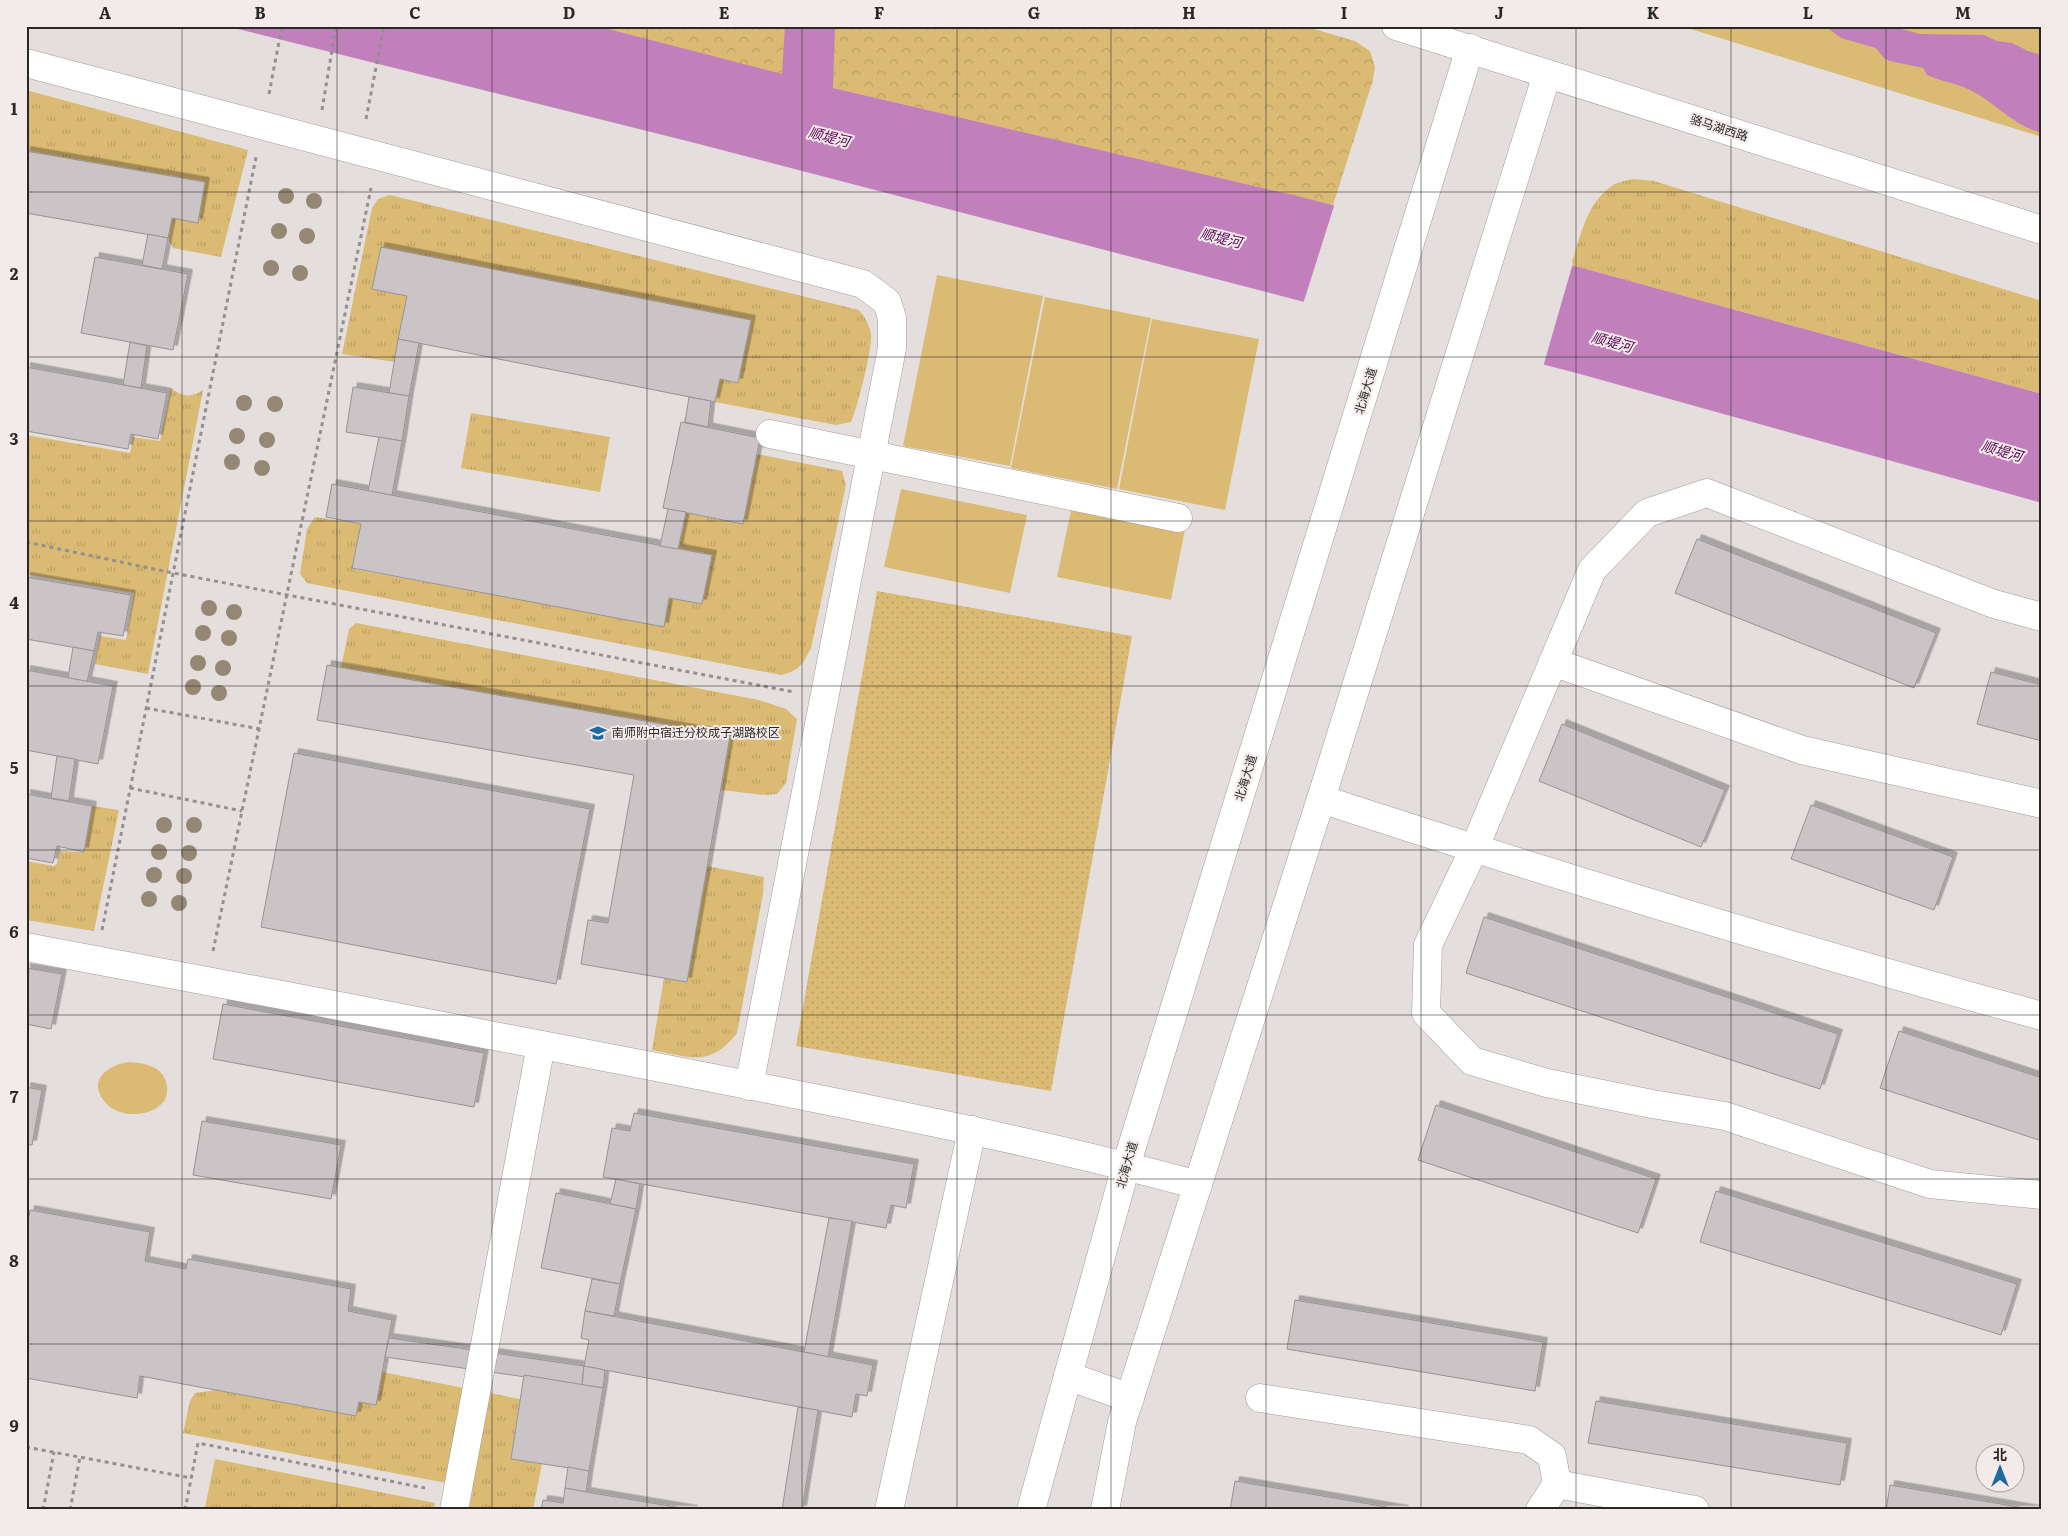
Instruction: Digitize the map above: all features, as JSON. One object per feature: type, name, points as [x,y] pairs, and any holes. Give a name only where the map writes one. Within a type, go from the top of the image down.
[{"type":"street","name":"骆马湖西路","points":[[1396,26],[2042,230]]},
{"type":"street","name":"北海大道","points":[[1032,1510],[1126,1166],[1470,48]]},
{"type":"street","points":[[26,63],[863,284],[887,302],[892,318],[892,348],[749,1086]]},
{"type":"street","points":[[1105,1510],[1122,1422],[1321,799],[1547,74]]},
{"type":"street","points":[[770,434],[1178,518]]},
{"type":"street","points":[[2042,617],[1994,604],[1707,493],[1647,513],[1592,570],[1474,849],[1428,945],[1426,1013],[1472,1061],[1547,1083],[1652,1104],[1725,1116],[1930,1184],[2042,1195]]},
{"type":"street","points":[[1553,662],[1802,750],[2042,804]]},
{"type":"street","points":[[1321,799],[1474,849],[1840,961],[2042,1016]]},
{"type":"street","points":[[26,947],[972,1130],[1198,1185]]},
{"type":"street","points":[[456,1502],[540,1045]]},
{"type":"street","points":[[889,1510],[972,1130]]},
{"type":"street","points":[[1068,1376],[1130,1398]]},
{"type":"street","points":[[1260,1398],[1529,1440],[1552,1456],[1557,1484],[1540,1510]]},
{"type":"street","points":[[1557,1484],[1695,1510]]},
{"type":"path","points":[[273,75],[282,26]]},
{"type":"path","points":[[326,84],[336,26]]},
{"type":"path","points":[[370,95],[384,26]]},
{"type":"path","points":[[96,960],[262,125]]},
{"type":"path","points":[[207,981],[377,156]]},
{"type":"path","points":[[26,542],[173,573],[824,698]]},
{"type":"path","points":[[146,708],[260,728]]},
{"type":"path","points":[[130,788],[242,811]]},
{"type":"path","points":[[185,1510],[198,1443],[456,1502]]},
{"type":"path","points":[[26,1447],[191,1478]]},
{"type":"path","points":[[43,1510],[54,1452]]},
{"type":"path","points":[[70,1510],[80,1457]]},
{"type":"green space","points":[[597,26],[1304,26],[1355,41],[1370,51],[1375,67],[1373,80],[1333,205],[833,88]]},
{"type":"green space","points":[[1681,26],[2042,26],[2042,137]]},
{"type":"green space","points":[[26,90],[248,150],[221,257],[173,248],[168,238],[172,218],[198,223],[205,182],[26,151]]},
{"type":"green space","points":[[1632,179],[1654,181],[2042,301],[2042,394],[1571,265],[1589,212],[1595,203],[1612,185]]},
{"type":"green space","points":[[390,195],[859,310],[868,324],[871,341],[864,378],[851,422],[836,425],[715,402],[720,379],[738,383],[751,321],[381,248],[373,289],[407,296],[395,362],[342,354],[372,208],[378,199]]},
{"type":"green space","points":[[937,275],[1043,296],[1010,466],[903,446]]},
{"type":"green space","points":[[1045,297],[1151,318],[1117,489],[1011,468]]},
{"type":"green space","points":[[1152,319],[1259,339],[1225,510],[1119,489]]},
{"type":"green space","points":[[171,388],[183,395],[191,395],[203,390],[148,674],[95,664],[100,636],[126,640],[134,593],[26,574],[26,435],[130,453],[133,437],[160,441]]},
{"type":"green space","points":[[471,413],[610,437],[600,492],[461,468]]},
{"type":"green space","points":[[757,454],[842,471],[846,485],[811,648],[800,666],[781,675],[307,583],[300,574],[307,529],[315,517],[361,524],[353,569],[663,626],[669,598],[702,604],[711,555],[678,549],[686,512],[743,524]]},
{"type":"green space","points":[[901,489],[1027,515],[1010,593],[884,567]]},
{"type":"green space","points":[[1072,506],[1185,529],[1171,600],[1057,577]]},
{"type":"green space","points":[[877,591],[1132,636],[1051,1091],[796,1046]]},
{"type":"green space","points":[[356,623],[759,700],[786,709],[797,719],[786,783],[777,794],[765,795],[721,790],[730,736],[341,668],[349,629]]},
{"type":"green space","points":[[92,806],[119,810],[94,931],[26,920],[26,861],[54,866],[57,864],[59,851],[84,852]]},
{"type":"green space","points":[[707,866],[764,877],[763,894],[737,1033],[727,1044],[708,1056],[688,1057],[652,1050],[664,978],[687,982]]},
{"type":"green space","points":[[129,1062],[150,1066],[159,1071],[165,1079],[167,1091],[164,1100],[148,1112],[137,1114],[115,1110],[100,1095],[98,1088],[102,1075],[113,1067]]},
{"type":"green space","points":[[382,1372],[520,1399],[511,1458],[542,1464],[533,1510],[469,1510],[473,1488],[183,1433],[190,1401],[195,1393],[216,1390],[356,1416],[359,1402],[376,1405]]},
{"type":"green space","points":[[215,1459],[435,1503],[434,1510],[217,1510],[205,1507]]},
{"type":"water","name":"顺堤河","points":[[226,26],[597,26],[782,74],[785,26],[835,26],[833,88],[1297,196],[1586,269],[2042,394],[2042,503],[1580,374],[691,142]]},
{"type":"water","points":[[1825,26],[1890,26],[1920,34],[1984,35],[1997,41],[2012,43],[2042,55],[2042,133],[2022,125],[1968,89],[1927,75],[1923,68],[1890,61],[1884,58],[1876,48],[1841,38]]},
{"type":"pier","points":[[1335,203],[1573,263],[1543,367],[1303,304]]},
{"type":"building","points":[[26,151],[205,182],[198,223],[172,218],[168,238],[26,213]]},
{"type":"building","points":[[148,234],[168,238],[162,269],[142,265]]},
{"type":"building","points":[[381,247],[751,320],[738,383],[720,379],[715,402],[398,339],[407,296],[372,289]]},
{"type":"building","points":[[95,257],[188,274],[173,350],[81,333]]},
{"type":"building","points":[[398,339],[419,343],[409,396],[389,393]]},
{"type":"building","points":[[130,342],[147,346],[141,388],[123,385]]},
{"type":"building","points":[[26,367],[167,393],[158,439],[131,434],[128,449],[26,431]]},
{"type":"building","points":[[353,387],[409,396],[402,441],[346,432]]},
{"type":"building","points":[[689,397],[711,401],[708,427],[685,422]]},
{"type":"building","points":[[681,422],[760,438],[743,524],[663,508]]},
{"type":"building","points":[[379,437],[402,441],[392,495],[368,491]]},
{"type":"building","points":[[332,484],[712,555],[702,604],[669,598],[664,627],[352,568],[361,524],[326,517]]},
{"type":"building","points":[[668,509],[686,512],[678,549],[660,546]]},
{"type":"building","points":[[1697,539],[1936,633],[1914,688],[1675,593]]},
{"type":"building","points":[[26,577],[131,595],[123,636],[98,632],[94,651],[26,639]]},
{"type":"building","points":[[73,647],[94,651],[87,682],[68,678]]},
{"type":"building","points":[[327,665],[730,736],[687,982],[581,964],[588,920],[608,923],[634,775],[317,720]]},
{"type":"building","points":[[26,670],[113,686],[98,764],[26,750]]},
{"type":"building","points":[[1991,672],[2042,685],[2042,741],[1977,724]]},
{"type":"building","points":[[1562,724],[1725,790],[1701,847],[1539,781]]},
{"type":"building","points":[[294,753],[590,809],[556,984],[261,927]]},
{"type":"building","points":[[57,756],[75,759],[69,801],[51,798]]},
{"type":"building","points":[[26,794],[92,806],[84,852],[57,846],[53,863],[26,858]]},
{"type":"building","points":[[1811,805],[1953,857],[1934,910],[1791,859]]},
{"type":"building","points":[[1484,917],[1838,1034],[1820,1089],[1466,973]]},
{"type":"building","points":[[26,968],[62,974],[51,1029],[26,1024]]},
{"type":"building","points":[[223,1004],[484,1053],[474,1107],[213,1059]]},
{"type":"building","points":[[1899,1031],[2042,1078],[2042,1141],[1880,1088]]},
{"type":"building","points":[[26,1087],[42,1090],[32,1145],[26,1144]]},
{"type":"building","points":[[1436,1105],[1656,1179],[1638,1233],[1418,1160]]},
{"type":"building","points":[[634,1113],[914,1164],[906,1208],[891,1205],[886,1228],[603,1177],[612,1128],[630,1131]]},
{"type":"building","points":[[202,1121],[341,1145],[331,1199],[193,1175]]},
{"type":"building","points":[[616,1179],[640,1184],[636,1209],[610,1204]]},
{"type":"building","points":[[1716,1191],[2017,1284],[2001,1335],[1700,1242]]},
{"type":"building","points":[[556,1193],[636,1209],[620,1284],[541,1268]]},
{"type":"building","points":[[30,1210],[150,1232],[145,1261],[186,1269],[188,1259],[351,1289],[348,1311],[392,1320],[376,1405],[359,1402],[356,1416],[140,1376],[137,1398],[26,1378],[26,1232]]},
{"type":"building","points":[[829,1218],[852,1221],[828,1357],[804,1352]]},
{"type":"building","points":[[592,1279],[620,1284],[614,1316],[585,1311]]},
{"type":"building","points":[[1295,1300],[1543,1342],[1535,1391],[1287,1349]]},
{"type":"building","points":[[585,1311],[873,1365],[867,1396],[856,1394],[852,1417],[584,1366],[589,1340],[581,1338]]},
{"type":"building","points":[[389,1338],[584,1366],[582,1385],[385,1357]]},
{"type":"building","points":[[584,1366],[605,1370],[603,1388],[582,1385]]},
{"type":"building","points":[[524,1375],[603,1388],[589,1471],[511,1459]]},
{"type":"building","points":[[1596,1401],[1847,1443],[1840,1485],[1588,1443]]},
{"type":"building","points":[[798,1407],[818,1410],[802,1510],[782,1510]]},
{"type":"building","points":[[568,1467],[589,1471],[586,1492],[565,1488]]},
{"type":"building","points":[[1235,1481],[1404,1510],[1230,1510]]},
{"type":"building","points":[[1890,1485],[2036,1510],[1886,1510]]},
{"type":"building","points":[[565,1488],[693,1510],[541,1510],[543,1500],[563,1503]]},
{"type":"place","name":"南师附中宿迁分校成子湖路校区","points":[[598,733]]}]
